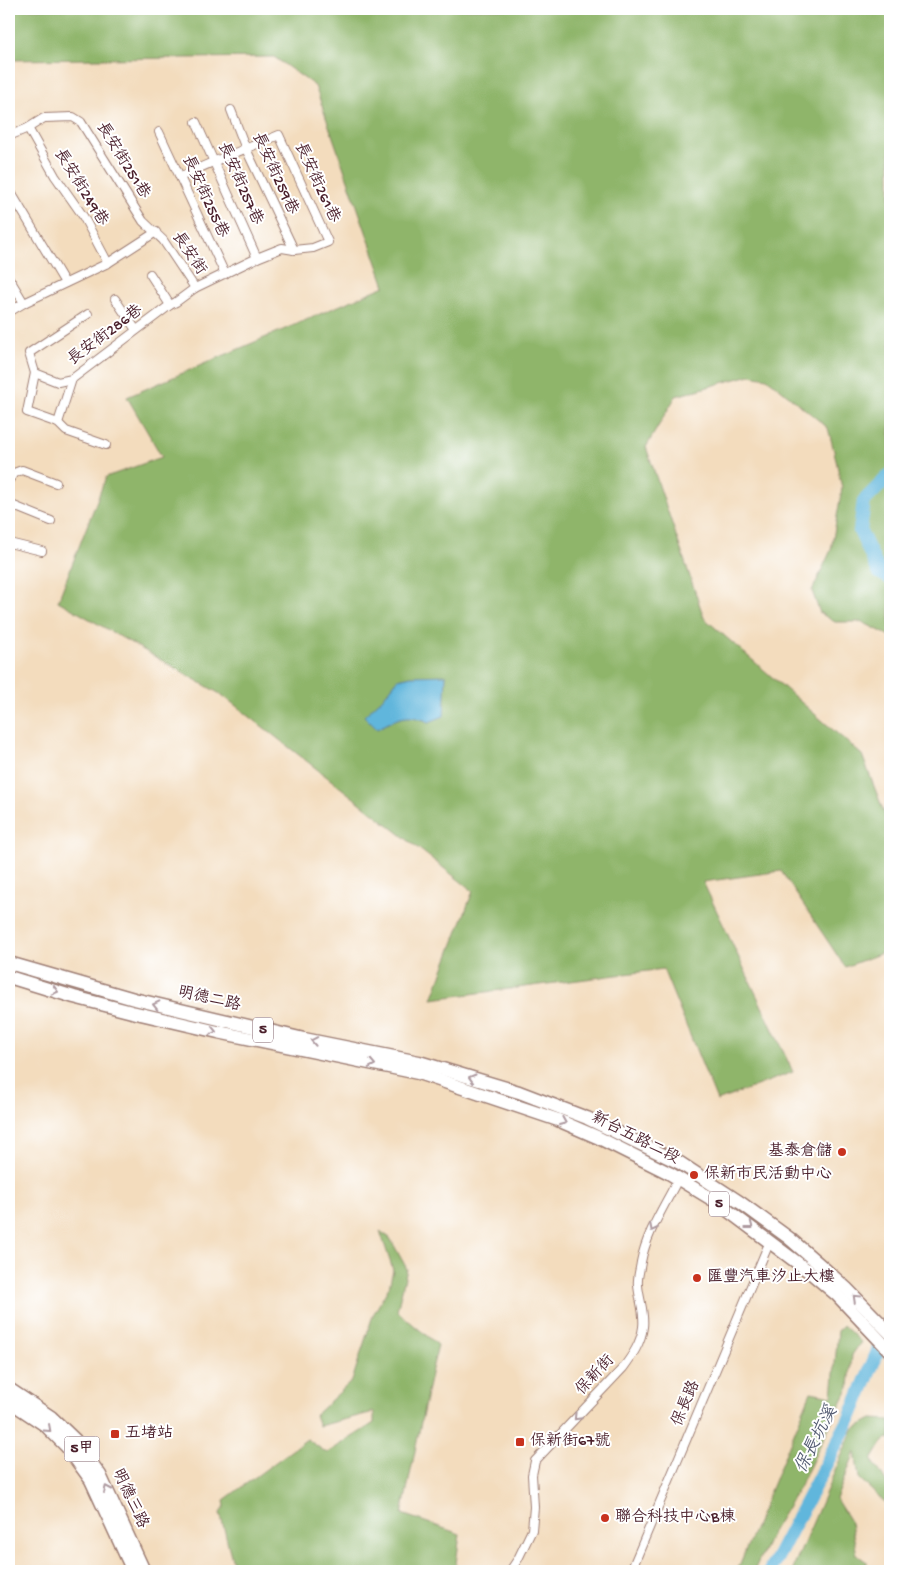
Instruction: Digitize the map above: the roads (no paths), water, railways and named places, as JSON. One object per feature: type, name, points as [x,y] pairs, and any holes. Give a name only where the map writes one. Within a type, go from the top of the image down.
[{"type":"main road","name":"明德二路","points":[[9,963],[134,1000],[304,1039],[419,1062],[519,1092]]},
{"type":"main road","name":"明德二路","points":[[9,977],[74,997],[189,1026],[418,1073],[517,1106]]},
{"type":"main road","name":"新台五路二段","points":[[519,1092],[614,1130],[680,1163],[722,1190],[801,1249],[846,1288],[890,1333]]},
{"type":"main road","name":"新台五路二段","points":[[517,1106],[552,1117],[597,1137],[669,1173],[715,1201],[837,1295],[890,1351]]},
{"type":"main road","name":"明德三路","points":[[9,1389],[51,1417],[75,1440],[100,1475],[144,1571]]},
{"type":"main road","name":"明德三路","points":[[9,1401],[44,1425],[67,1447],[91,1480],[133,1571]]},
{"type":"street","name":"長安街259巷","points":[[231,110],[246,149],[294,250]]},
{"type":"street","name":"長安街251巷","points":[[28,128],[44,118],[73,117],[81,122],[143,221],[156,232]]},
{"type":"street","name":"長安街257巷","points":[[196,122],[256,258]]},
{"type":"street","points":[[9,136],[28,128]]},
{"type":"street","name":"長安街249巷","points":[[28,128],[55,176],[83,216],[108,262]]},
{"type":"street","name":"長安街255巷","points":[[159,132],[224,274]]},
{"type":"street","name":"長安街261巷","points":[[246,149],[279,135],[328,242]]},
{"type":"street","points":[[180,177],[246,149]]},
{"type":"street","points":[[9,189],[65,283]]},
{"type":"street","name":"長安街","points":[[9,312],[108,262],[156,232],[195,288],[256,258],[282,248],[294,250],[314,248],[328,242]]},
{"type":"street","points":[[150,274],[170,305]]},
{"type":"street","points":[[9,278],[24,303]]},
{"type":"street","name":"長安街286巷","points":[[58,423],[72,379],[195,288]]},
{"type":"street","points":[[115,300],[136,330]]},
{"type":"street","points":[[88,314],[29,353],[35,373],[27,412],[58,423],[66,431],[106,445]]},
{"type":"street","points":[[35,373],[58,382],[72,379]]},
{"type":"street","points":[[9,480],[14,473],[22,470],[56,483]]},
{"type":"street","points":[[9,504],[50,520]]},
{"type":"street","points":[[9,543],[42,551]]},
{"type":"street","name":"保新街","points":[[510,1571],[532,1530],[534,1507],[532,1475],[535,1460],[623,1368],[632,1357],[639,1342],[643,1327],[638,1284],[641,1260],[646,1241],[675,1185]]},
{"type":"street","name":"保長路","points":[[631,1571],[767,1248]]},
{"type":"water","points":[[446,675],[444,716],[429,722],[414,717],[402,718],[377,729],[364,716],[383,698],[398,679],[411,676]]},
{"type":"waterway","name":"保長坑溪","points":[[890,475],[864,501],[860,531],[879,572],[890,578]]},
{"type":"waterway","name":"保長坑溪","points":[[770,1571],[851,1416],[890,1322]]},
{"type":"place","name":"基泰倉儲","points":[[842,1152]]},
{"type":"place","name":"保新市民活動中心","points":[[694,1175]]},
{"type":"place","name":"匯豐汽車汐止大樓","points":[[697,1278]]},
{"type":"place","name":"五堵站","points":[[115,1434]]},
{"type":"place","name":"保新街67號","points":[[520,1442]]},
{"type":"place","name":"聯合科技中心B棟","points":[[605,1518]]}]
